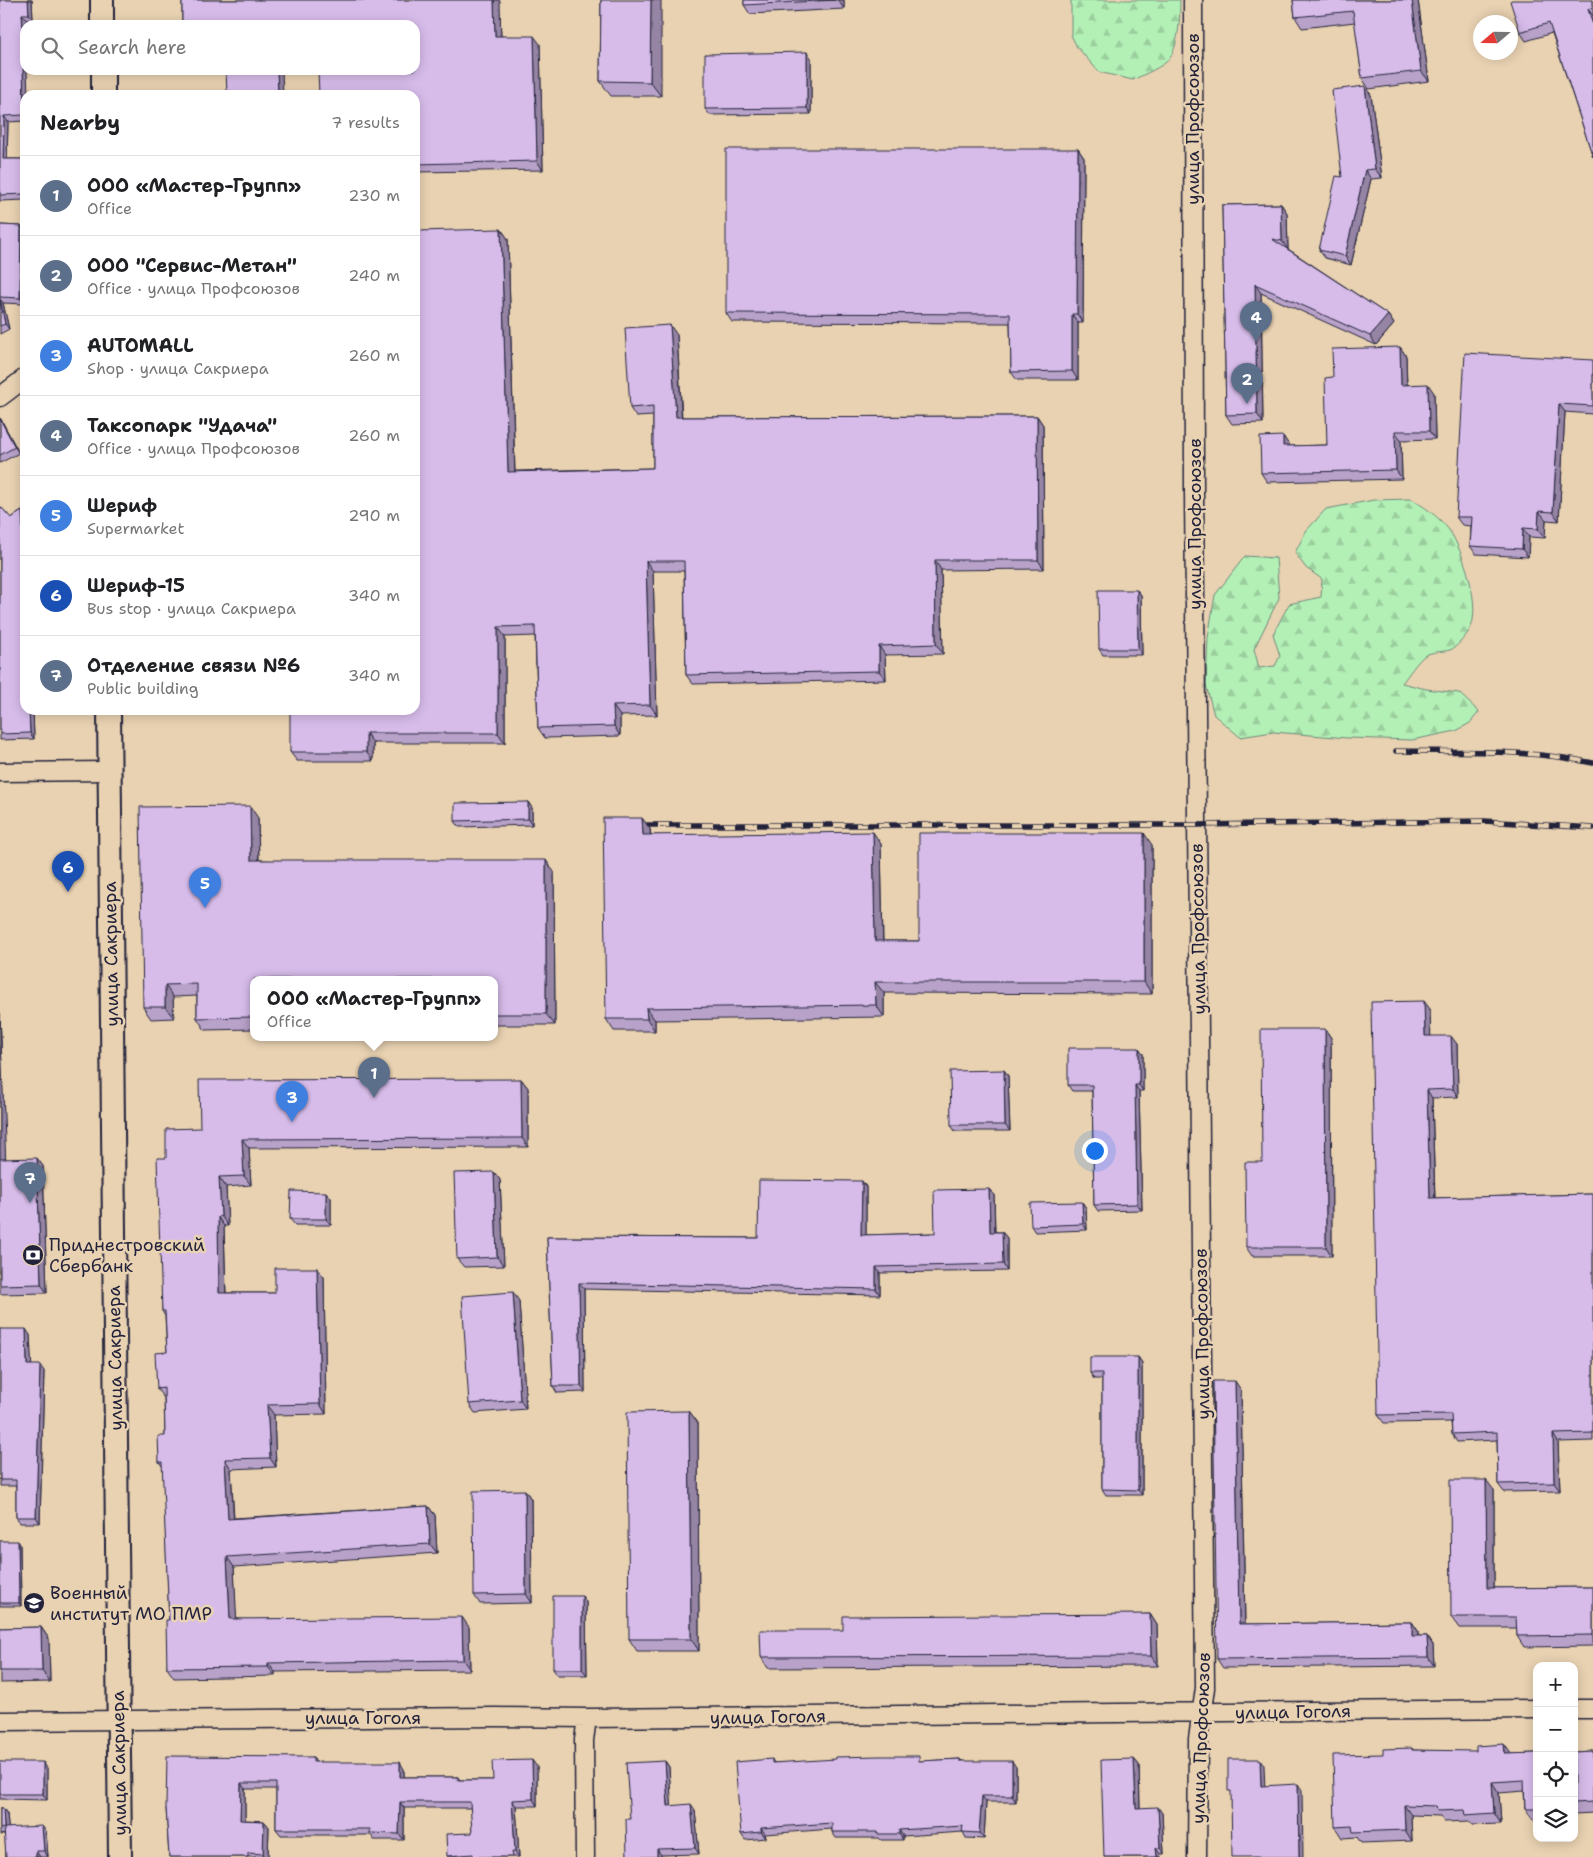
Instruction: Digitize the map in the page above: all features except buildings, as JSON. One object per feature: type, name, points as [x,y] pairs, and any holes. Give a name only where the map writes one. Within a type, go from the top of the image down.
[{"type":"street","points":[[102,0],[102,20]]},
{"type":"street","name":"улица Профсоюзов","points":[[1193,0],[1194,493],[1205,1678],[1198,1739],[1197,1857]]},
{"type":"street","points":[[103,75],[103,90]]},
{"type":"street","points":[[0,397],[20,382]]},
{"type":"street","name":"улица Сакриера","points":[[109,715],[120,1857]]},
{"type":"street","points":[[0,772],[110,771]]},
{"type":"street","name":"улица Гоголя","points":[[0,1721],[587,1718],[1533,1709]]},
{"type":"street","points":[[1578,1709],[1593,1709]]},
{"type":"street","points":[[585,1857],[584,1740],[587,1718]]},
{"type":"green space","points":[[1071,0],[1180,0],[1177,38],[1170,58],[1158,67],[1133,80],[1099,72],[1077,47],[1071,35]]},
{"type":"green space","points":[[1411,499],[1436,517],[1449,530],[1460,551],[1470,580],[1474,609],[1473,621],[1469,631],[1460,642],[1450,650],[1434,652],[1424,656],[1402,683],[1426,689],[1459,693],[1479,712],[1470,723],[1456,731],[1412,740],[1348,738],[1273,732],[1240,737],[1214,715],[1206,685],[1208,638],[1215,595],[1245,556],[1276,558],[1279,598],[1254,649],[1259,668],[1275,666],[1280,656],[1273,634],[1289,604],[1321,597],[1322,579],[1306,568],[1295,553],[1306,531],[1326,509],[1374,500]]},
{"type":"railway","points":[[1396,751],[1520,753],[1593,763]]},
{"type":"railway","points":[[636,825],[1197,825],[1484,821],[1593,828]]},
{"type":"place","name":"Таксопарк \"Удача\"","points":[[1256,342]]},
{"type":"place","name":"ООО \"Сервис-Метан\"","points":[[1247,404]]},
{"type":"place","name":"Шериф-15","points":[[68,892]]},
{"type":"place","name":"Шериф","points":[[205,908]]},
{"type":"place","name":"ООО «Мастер-Групп»","points":[[374,1098]]},
{"type":"place","name":"AUTOMALL","points":[[292,1122]]},
{"type":"place","name":"Отделение связи №6","points":[[30,1203]]},
{"type":"place","name":"Приднестровский Сбербанк","points":[[33,1255]]},
{"type":"place","name":"Военный институт МО ПМР","points":[[34,1603]]}]
